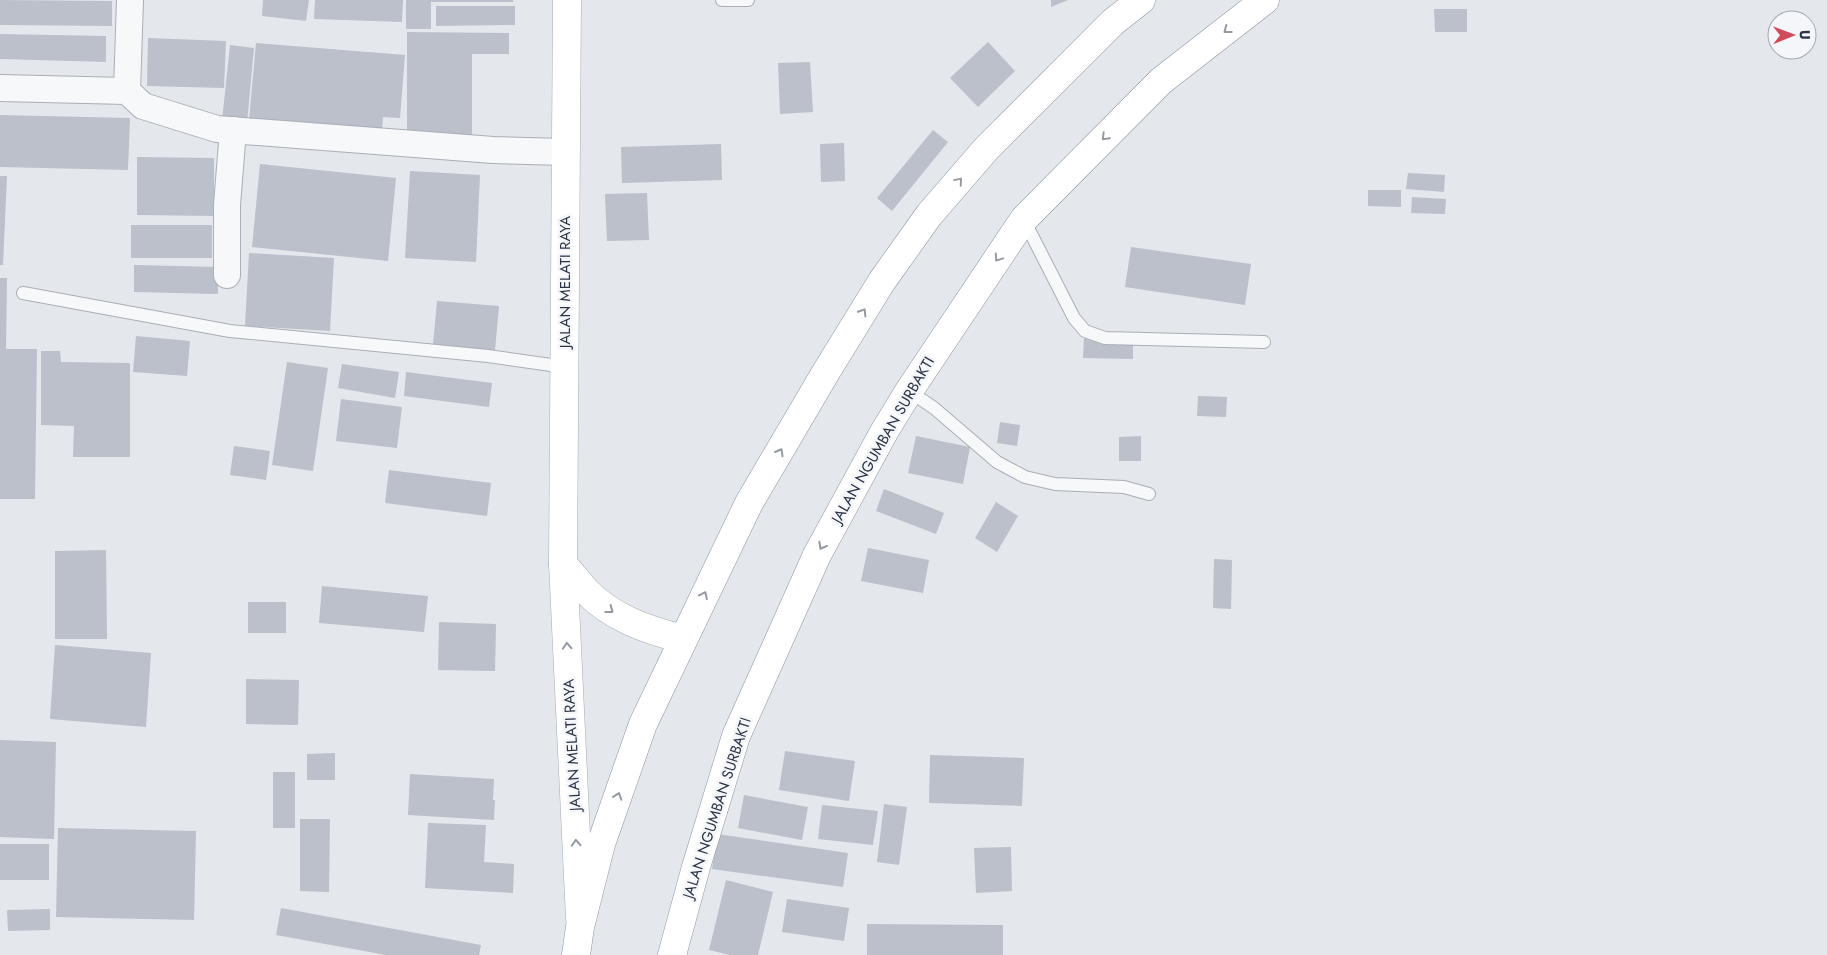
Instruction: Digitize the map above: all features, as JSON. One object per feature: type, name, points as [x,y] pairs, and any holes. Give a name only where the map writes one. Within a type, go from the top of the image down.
[{"type":"main road","name":"JALAN MELATI RAYA","points":[[567,0],[563,564],[580,927]]},
{"type":"main road","points":[[576,955],[580,927],[601,844],[643,724],[759,487],[826,372],[882,281],[929,216],[986,148],[1113,22],[1141,0]]},
{"type":"main road","name":"JALAN NGUMBAN SURBAKTI","points":[[672,955],[696,867],[736,736],[817,555],[884,432],[909,391],[1024,220],[1161,82],[1265,0]]},
{"type":"main road","points":[[563,564],[587,592],[615,614],[648,630],[683,639]]},
{"type":"street","points":[[126,91],[130,0]]},
{"type":"street","points":[[0,88],[126,91],[143,106],[218,129],[493,150],[566,152]]},
{"type":"street","points":[[226,275],[227,205],[233,130]]},
{"type":"lane","points":[[722,0],[748,0]]},
{"type":"lane","points":[[1024,220],[1074,318],[1085,331],[1105,338],[1264,342]]},
{"type":"lane","points":[[24,292],[230,332],[488,356],[564,367]]},
{"type":"lane","points":[[909,391],[934,408],[997,462],[1025,478],[1055,484],[1124,487],[1149,494]]},
{"type":"building","points":[[0,0],[112,1],[112,26],[0,25]]},
{"type":"building","points":[[263,0],[309,0],[306,21],[262,16]]},
{"type":"building","points":[[315,0],[403,0],[402,22],[314,19]]},
{"type":"building","points":[[406,0],[513,0],[513,2],[431,2],[431,29],[406,29]]},
{"type":"building","points":[[1051,0],[1068,0],[1051,7]]},
{"type":"building","points":[[436,6],[515,6],[515,25],[436,26]]},
{"type":"building","points":[[1434,9],[1467,9],[1467,32],[1435,32]]},
{"type":"building","points":[[407,32],[509,33],[509,54],[472,54],[472,137],[407,136]]},
{"type":"building","points":[[0,34],[106,36],[106,62],[0,59]]},
{"type":"building","points":[[148,38],[226,41],[224,88],[147,86]]},
{"type":"building","points":[[988,42],[1015,71],[978,107],[950,78]]},
{"type":"building","points":[[256,43],[405,55],[400,118],[383,117],[382,131],[249,120]]},
{"type":"building","points":[[230,45],[254,48],[247,123],[222,121]]},
{"type":"building","points":[[810,62],[813,112],[780,114],[778,63]]},
{"type":"building","points":[[0,115],[130,118],[128,170],[0,167]]},
{"type":"building","points":[[933,130],[948,142],[892,211],[877,198]]},
{"type":"building","points":[[844,143],[845,181],[821,182],[820,144]]},
{"type":"building","points":[[721,144],[722,180],[622,183],[621,147]]},
{"type":"building","points":[[137,157],[214,158],[214,216],[137,215]]},
{"type":"building","points":[[260,164],[396,178],[388,261],[252,247]]},
{"type":"building","points":[[410,171],[480,175],[476,262],[405,258]]},
{"type":"building","points":[[1408,173],[1445,175],[1444,192],[1406,189]]},
{"type":"building","points":[[0,176],[7,176],[3,265],[0,265]]},
{"type":"building","points":[[1368,190],[1401,190],[1401,207],[1368,206]]},
{"type":"building","points":[[647,193],[649,240],[607,241],[605,194]]},
{"type":"building","points":[[1412,197],[1446,199],[1445,214],[1411,213]]},
{"type":"building","points":[[131,225],[212,225],[212,258],[131,258]]},
{"type":"building","points":[[1131,247],[1251,264],[1245,305],[1125,287]]},
{"type":"building","points":[[249,253],[334,258],[330,331],[245,326]]},
{"type":"building","points":[[134,265],[218,267],[218,294],[134,292]]},
{"type":"building","points":[[0,278],[7,278],[6,349],[37,349],[35,499],[0,499]]},
{"type":"building","points":[[437,301],[499,306],[495,350],[433,345]]},
{"type":"building","points":[[136,336],[190,341],[187,376],[133,372]]},
{"type":"building","points":[[1084,338],[1133,340],[1133,359],[1083,358]]},
{"type":"building","points":[[41,351],[60,351],[61,362],[130,363],[130,457],[73,457],[74,426],[41,425]]},
{"type":"building","points":[[287,362],[328,368],[313,471],[272,465]]},
{"type":"building","points":[[342,364],[399,372],[395,398],[338,388]]},
{"type":"building","points":[[406,372],[492,383],[489,407],[404,396]]},
{"type":"building","points":[[1198,396],[1227,397],[1226,417],[1197,416]]},
{"type":"building","points":[[341,399],[402,407],[397,448],[336,441]]},
{"type":"building","points":[[1000,422],[1020,425],[1017,446],[997,443]]},
{"type":"building","points":[[916,436],[970,447],[963,484],[908,473]]},
{"type":"building","points":[[1141,436],[1141,461],[1119,461],[1119,437]]},
{"type":"building","points":[[234,446],[270,451],[266,480],[230,475]]},
{"type":"building","points":[[389,470],[491,483],[487,516],[385,503]]},
{"type":"building","points":[[884,489],[944,513],[936,534],[876,511]]},
{"type":"building","points":[[996,502],[1018,516],[997,552],[975,538]]},
{"type":"building","points":[[868,548],[929,560],[923,593],[861,581]]},
{"type":"building","points":[[106,550],[107,639],[55,639],[55,551]]},
{"type":"building","points":[[1214,559],[1232,560],[1231,609],[1213,608]]},
{"type":"building","points":[[322,586],[428,596],[424,632],[319,623]]},
{"type":"building","points":[[248,602],[286,602],[286,633],[248,633]]},
{"type":"building","points":[[439,622],[496,624],[495,671],[438,670]]},
{"type":"building","points":[[55,645],[151,653],[146,727],[50,719]]},
{"type":"building","points":[[246,679],[299,680],[298,725],[246,724]]},
{"type":"building","points":[[0,740],[56,742],[54,839],[0,837]]},
{"type":"building","points":[[785,751],[855,761],[849,801],[779,790]]},
{"type":"building","points":[[335,753],[335,780],[307,780],[307,754]]},
{"type":"building","points":[[930,755],[1024,758],[1022,806],[929,803]]},
{"type":"building","points":[[273,772],[295,772],[295,828],[273,828]]},
{"type":"building","points":[[410,774],[494,779],[494,820],[408,815]]},
{"type":"building","points":[[744,795],[808,807],[802,840],[738,828]]},
{"type":"building","points":[[884,804],[907,807],[899,865],[877,862]]},
{"type":"building","points":[[822,805],[878,811],[873,845],[818,839]]},
{"type":"building","points":[[300,819],[330,819],[329,892],[300,891]]},
{"type":"building","points":[[428,823],[486,825],[484,862],[514,864],[513,893],[425,888]]},
{"type":"building","points":[[58,828],[196,831],[194,920],[56,917]]},
{"type":"building","points":[[717,834],[848,853],[843,887],[712,869]]},
{"type":"building","points":[[0,844],[49,844],[49,880],[0,880]]},
{"type":"building","points":[[1011,847],[1012,891],[976,893],[974,848]]},
{"type":"building","points":[[726,880],[773,892],[758,955],[730,955],[709,950]]},
{"type":"building","points":[[787,899],[849,908],[844,941],[782,932]]},
{"type":"building","points":[[281,908],[481,945],[479,955],[386,955],[276,935]]},
{"type":"building","points":[[50,909],[50,930],[8,931],[7,910]]},
{"type":"building","points":[[867,924],[1003,925],[1003,955],[867,955]]}]
